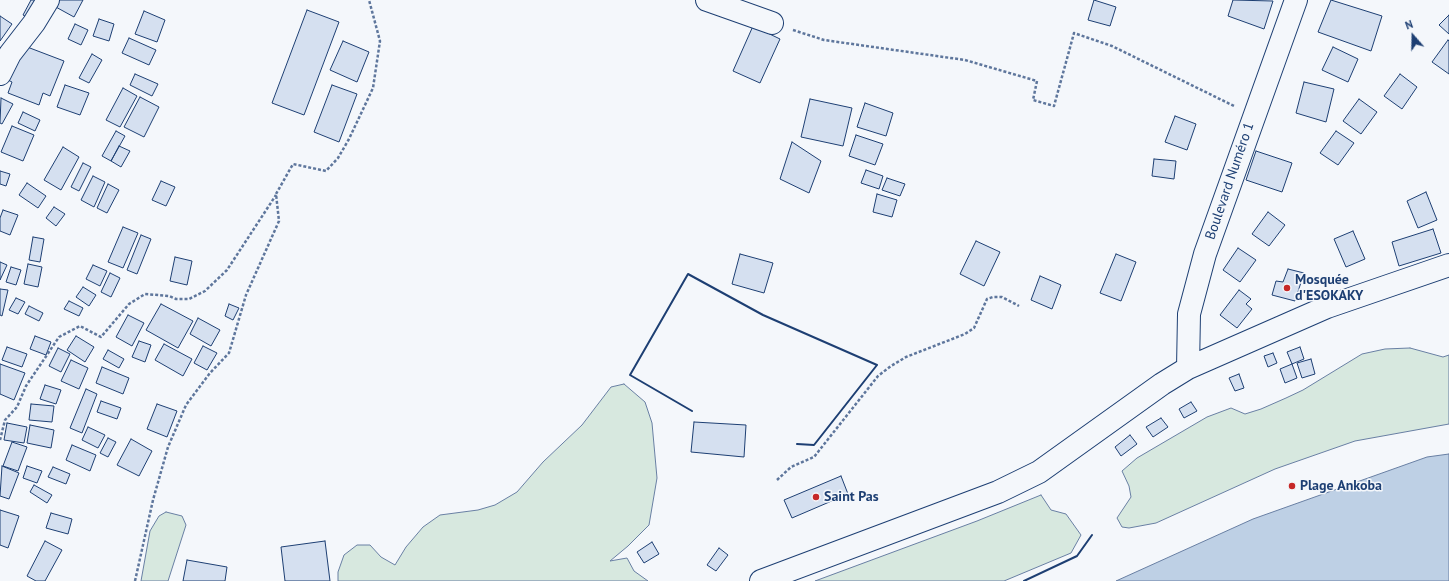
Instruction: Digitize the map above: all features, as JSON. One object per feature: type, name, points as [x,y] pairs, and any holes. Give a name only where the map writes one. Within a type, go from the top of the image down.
[{"type":"main road","points":[[0,74],[10,54],[34,23],[48,0]]},
{"type":"main road","points":[[707,0],[772,23]]},
{"type":"main road","name":"Boulevard Numéro 1","points":[[1188,368],[1189,314],[1205,254],[1253,116],[1296,0]]},
{"type":"main road","points":[[761,581],[998,492],[1039,472],[1162,384],[1188,368],[1327,308],[1449,265]]},
{"type":"path","points":[[0,440],[5,420],[17,407],[26,386],[59,337],[80,326],[101,337],[130,304],[145,294],[169,296],[176,299],[189,299],[205,291],[227,270],[276,194],[293,164],[326,171],[338,158],[363,111],[373,88],[380,41],[369,0]]},
{"type":"path","points":[[772,23],[824,40],[965,60],[1037,81],[1033,100],[1054,106],[1074,33],[1112,46],[1253,116]]},
{"type":"path","points":[[135,581],[153,500],[168,447],[186,405],[210,373],[229,353],[246,295],[279,221],[276,194]]},
{"type":"path","points":[[777,480],[791,467],[814,457],[878,376],[891,366],[906,357],[965,334],[974,328],[987,299],[1002,297],[1020,306]]},
{"type":"shaded area","points":[[1410,348],[1443,357],[1449,355],[1449,424],[1355,441],[1275,469],[1156,523],[1129,528],[1122,527],[1117,518],[1131,497],[1129,486],[1122,471],[1137,458],[1207,417],[1231,408],[1245,414],[1286,398],[1303,390],[1362,354],[1385,349]]},
{"type":"shaded area","points":[[624,384],[645,402],[652,423],[657,478],[649,525],[610,561],[627,558],[634,571],[648,581],[338,581],[338,572],[344,555],[357,545],[370,545],[381,557],[395,565],[406,547],[423,527],[440,515],[478,510],[495,505],[517,492],[543,462],[582,425],[611,387]]},
{"type":"shaded area","points":[[1041,495],[1051,510],[1066,514],[1081,535],[1071,553],[1004,581],[815,581],[977,521]]},
{"type":"shaded area","points":[[166,512],[182,516],[186,525],[168,581],[141,581],[150,531],[159,516]]},
{"type":"water","points":[[1449,454],[1449,581],[1116,581],[1253,519],[1427,457]]},
{"type":"building","points":[[31,0],[37,0],[32,20],[23,15]]},
{"type":"building","points":[[57,0],[83,0],[74,17],[54,6]]},
{"type":"building","points":[[1094,0],[1116,7],[1110,26],[1088,20]]},
{"type":"building","points":[[1233,0],[1273,1],[1264,29],[1228,16]]},
{"type":"building","points":[[1331,0],[1382,16],[1371,51],[1318,32]]},
{"type":"building","points":[[307,10],[339,22],[304,115],[272,103]]},
{"type":"building","points":[[144,11],[165,20],[157,42],[135,34]]},
{"type":"building","points":[[1449,15],[1449,34],[1439,25]]},
{"type":"building","points":[[0,16],[12,24],[0,41]]},
{"type":"building","points":[[99,19],[114,24],[109,41],[93,36]]},
{"type":"building","points":[[75,24],[88,30],[81,45],[68,39]]},
{"type":"building","points":[[753,26],[780,39],[760,83],[733,71]]},
{"type":"building","points":[[129,38],[156,50],[149,65],[122,53]]},
{"type":"building","points":[[1448,40],[1449,41],[1449,74],[1432,62]]},
{"type":"building","points":[[343,41],[369,52],[357,82],[330,70]]},
{"type":"building","points":[[22,45],[64,61],[50,96],[43,93],[39,105],[8,93],[12,82],[8,80]]},
{"type":"building","points":[[1333,47],[1358,59],[1348,82],[1322,70]]},
{"type":"building","points":[[92,54],[102,60],[89,83],[79,78]]},
{"type":"building","points":[[135,74],[158,84],[152,96],[130,85]]},
{"type":"building","points":[[1400,74],[1417,87],[1402,109],[1384,96]]},
{"type":"building","points":[[1304,82],[1334,89],[1326,122],[1296,113]]},
{"type":"building","points":[[65,85],[89,93],[80,115],[57,107]]},
{"type":"building","points":[[332,85],[357,94],[339,142],[314,132]]},
{"type":"building","points":[[123,88],[137,96],[120,127],[106,120]]},
{"type":"building","points":[[140,97],[159,107],[144,137],[124,127]]},
{"type":"building","points":[[1,98],[13,104],[2,124],[0,123]]},
{"type":"building","points":[[810,99],[852,108],[843,146],[801,137]]},
{"type":"building","points":[[1359,99],[1377,112],[1361,134],[1343,121]]},
{"type":"building","points":[[865,103],[893,113],[886,136],[857,127]]},
{"type":"building","points":[[23,112],[40,120],[35,131],[18,123]]},
{"type":"building","points":[[1175,116],[1196,124],[1187,150],[1165,142]]},
{"type":"building","points":[[12,126],[34,135],[23,161],[1,152]]},
{"type":"building","points":[[116,131],[125,136],[111,161],[102,156]]},
{"type":"building","points":[[1336,131],[1354,143],[1338,165],[1320,153]]},
{"type":"building","points":[[856,135],[883,144],[875,165],[849,156]]},
{"type":"building","points":[[792,142],[821,161],[809,193],[780,179]]},
{"type":"building","points":[[119,146],[130,151],[121,167],[111,161]]},
{"type":"building","points":[[63,147],[79,157],[61,190],[44,180]]},
{"type":"building","points":[[1256,151],[1292,163],[1282,192],[1246,180]]},
{"type":"building","points":[[1154,159],[1176,161],[1174,179],[1152,176]]},
{"type":"building","points":[[83,163],[91,167],[79,191],[71,187]]},
{"type":"building","points":[[866,170],[883,176],[879,189],[861,183]]},
{"type":"building","points":[[0,171],[10,174],[6,186],[0,184]]},
{"type":"building","points":[[93,176],[105,182],[94,207],[81,200]]},
{"type":"building","points":[[887,178],[905,184],[900,196],[882,190]]},
{"type":"building","points":[[161,181],[175,187],[166,206],[152,200]]},
{"type":"building","points":[[27,183],[46,196],[38,208],[19,195]]},
{"type":"building","points":[[108,184],[119,190],[107,213],[97,208]]},
{"type":"building","points":[[1426,192],[1437,220],[1418,228],[1407,201]]},
{"type":"building","points":[[877,194],[897,200],[892,217],[873,212]]},
{"type":"building","points":[[54,207],[65,214],[56,226],[46,218]]},
{"type":"building","points":[[3,210],[18,215],[10,235],[0,231],[0,218]]},
{"type":"building","points":[[1268,212],[1285,225],[1269,246],[1252,234]]},
{"type":"building","points":[[123,227],[138,233],[123,268],[108,262]]},
{"type":"building","points":[[1433,229],[1441,253],[1399,266],[1392,242]]},
{"type":"building","points":[[1353,231],[1365,259],[1346,267],[1334,239]]},
{"type":"building","points":[[141,235],[151,239],[137,274],[127,270]]},
{"type":"building","points":[[33,237],[44,239],[40,262],[29,260]]},
{"type":"building","points":[[976,241],[1000,252],[984,286],[960,274]]},
{"type":"building","points":[[1238,248],[1256,260],[1240,282],[1223,270]]},
{"type":"building","points":[[740,254],[773,263],[764,293],[732,284]]},
{"type":"building","points":[[1116,254],[1136,262],[1121,301],[1100,293]]},
{"type":"building","points":[[175,257],[192,261],[187,285],[170,281]]},
{"type":"building","points":[[0,262],[7,265],[0,280]]},
{"type":"building","points":[[28,264],[42,267],[38,287],[24,284]]},
{"type":"building","points":[[93,265],[107,271],[100,286],[86,279]]},
{"type":"building","points":[[11,267],[21,270],[16,285],[6,282]]},
{"type":"building","name":"Mosquée d'ESOKAKY","points":[[1288,269],[1304,273],[1295,301],[1272,295],[1276,281],[1283,282]]},
{"type":"building","points":[[110,273],[120,278],[111,297],[101,292]]},
{"type":"building","points":[[1040,276],[1061,285],[1052,309],[1031,300]]},
{"type":"building","points":[[83,287],[96,295],[89,306],[76,297]]},
{"type":"building","points":[[0,289],[8,290],[2,316],[0,315]]},
{"type":"building","points":[[1239,290],[1251,299],[1246,304],[1252,309],[1237,328],[1220,315]]},
{"type":"building","points":[[16,298],[25,302],[18,314],[9,310]]},
{"type":"building","points":[[69,301],[83,308],[79,316],[64,309]]},
{"type":"building","points":[[161,304],[193,321],[178,348],[146,330]]},
{"type":"building","points":[[229,304],[239,308],[233,320],[225,316]]},
{"type":"building","points":[[29,306],[43,313],[39,321],[25,314]]},
{"type":"building","points":[[128,315],[144,323],[132,346],[116,337]]},
{"type":"building","points":[[198,318],[220,330],[211,346],[190,334]]},
{"type":"building","points":[[35,336],[51,342],[46,355],[30,349]]},
{"type":"building","points":[[76,336],[94,347],[85,362],[67,350]]},
{"type":"building","points":[[139,341],[151,345],[145,362],[132,357]]},
{"type":"building","points":[[164,344],[192,359],[183,376],[155,360]]},
{"type":"building","points":[[203,346],[217,353],[207,370],[194,363]]},
{"type":"building","points":[[7,347],[27,354],[22,367],[2,360]]},
{"type":"building","points":[[1300,347],[1304,359],[1292,364],[1287,352]]},
{"type":"building","points":[[58,348],[70,354],[61,372],[49,366]]},
{"type":"building","points":[[108,350],[124,359],[119,368],[103,359]]},
{"type":"building","points":[[1273,353],[1277,363],[1268,367],[1264,356]]},
{"type":"building","points":[[1311,359],[1315,374],[1302,378],[1297,363]]},
{"type":"building","points":[[71,360],[88,368],[79,389],[61,381]]},
{"type":"building","points":[[0,364],[25,373],[14,400],[0,394]]},
{"type":"building","points":[[1292,364],[1297,378],[1285,383],[1280,369]]},
{"type":"building","points":[[102,367],[129,378],[123,394],[96,383]]},
{"type":"building","points":[[1239,374],[1244,388],[1235,391],[1229,378]]},
{"type":"building","points":[[45,385],[61,390],[56,404],[40,399]]},
{"type":"building","points":[[86,389],[97,394],[82,433],[70,428]]},
{"type":"building","points":[[101,401],[121,408],[117,419],[97,412]]},
{"type":"building","points":[[1191,402],[1197,411],[1184,418],[1179,409]]},
{"type":"building","points":[[31,404],[54,406],[52,422],[29,420]]},
{"type":"building","points":[[157,404],[177,411],[167,437],[147,429]]},
{"type":"building","points":[[1161,418],[1168,427],[1153,437],[1146,427]]},
{"type":"building","points":[[694,422],[746,425],[744,457],[691,452]]},
{"type":"building","points":[[7,423],[27,427],[24,443],[4,440]]},
{"type":"building","points":[[30,425],[54,430],[51,448],[27,443]]},
{"type":"building","points":[[88,427],[105,435],[98,448],[82,440]]},
{"type":"building","points":[[1130,435],[1137,444],[1121,456],[1115,447]]},
{"type":"building","points":[[108,438],[116,442],[108,457],[100,453]]},
{"type":"building","points":[[131,439],[152,451],[139,476],[117,465]]},
{"type":"building","points":[[12,442],[27,447],[18,471],[3,466]]},
{"type":"building","points":[[72,445],[96,455],[90,471],[66,460]]},
{"type":"building","points":[[2,466],[19,473],[9,499],[0,496]]},
{"type":"building","points":[[27,466],[42,471],[37,483],[23,478]]},
{"type":"building","points":[[53,467],[70,474],[66,484],[48,477]]},
{"type":"building","name":"Saint Pas","points":[[841,476],[848,494],[792,518],[784,500]]},
{"type":"building","points":[[34,485],[52,495],[47,503],[30,492]]},
{"type":"building","points":[[0,510],[19,516],[8,548],[0,545]]},
{"type":"building","points":[[51,513],[72,519],[68,534],[46,528]]},
{"type":"building","points":[[45,541],[62,550],[45,581],[36,581],[27,576]]},
{"type":"building","points":[[325,541],[330,581],[285,581],[281,547]]},
{"type":"building","points":[[652,542],[659,554],[644,563],[637,552]]},
{"type":"building","points":[[719,548],[728,555],[716,571],[707,565]]},
{"type":"building","points":[[187,560],[227,567],[225,581],[183,581]]},
{"type":"wall","points":[[692,411],[630,375],[688,274],[763,315],[877,365],[814,445],[797,444]]},
{"type":"wall","points":[[1024,581],[1077,556],[1092,535]]},
{"type":"place","name":"Mosquée d'ESOKAKY","points":[[1287,288]]},
{"type":"place","name":"Plage Ankoba","points":[[1292,486]]},
{"type":"place","name":"Saint Pas","points":[[816,497]]}]
